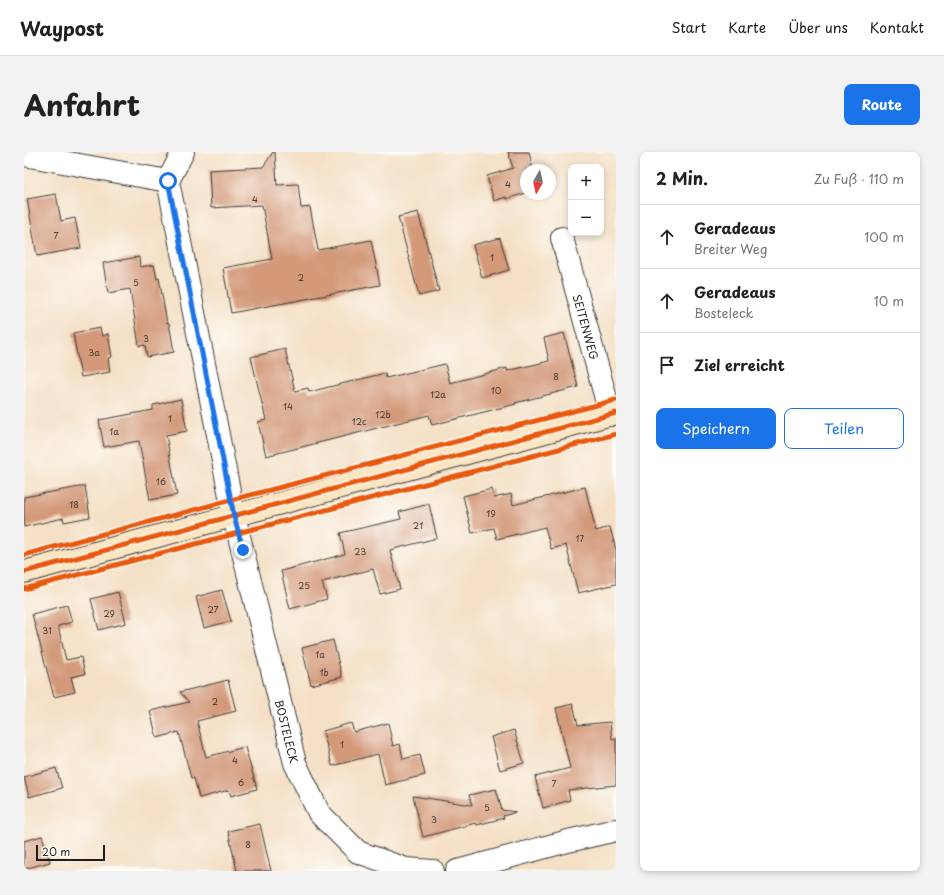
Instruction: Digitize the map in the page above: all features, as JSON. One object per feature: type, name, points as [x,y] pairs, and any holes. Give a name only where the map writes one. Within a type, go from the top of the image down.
[{"type":"street","points":[[24,155],[168,181],[183,152]]},
{"type":"street","name":"BOSTELECK","points":[[168,181],[234,516],[295,763],[319,813],[358,852],[406,869],[433,871]]},
{"type":"street","name":"SEITENWEG","points":[[562,238],[603,387],[613,414]]},
{"type":"street","points":[[24,572],[613,414]]},
{"type":"street","points":[[457,871],[568,841],[616,830]]},
{"type":"building","points":[[273,152],[275,152],[277,185],[298,184],[301,208],[310,207],[318,250],[371,240],[380,285],[231,313],[223,268],[272,259],[262,205],[211,208],[209,170],[263,167]]},
{"type":"building","points":[[508,152],[529,152],[532,164],[520,164],[520,195],[494,201],[487,176],[513,168]]},
{"type":"building","points":[[56,194],[61,221],[75,218],[81,248],[37,256],[27,199]]},
{"type":"building","points":[[418,212],[439,291],[419,296],[398,217]]},
{"type":"building","points":[[500,238],[509,270],[482,278],[473,245]]},
{"type":"building","points":[[139,257],[140,267],[154,265],[157,279],[159,278],[174,352],[147,357],[145,345],[139,346],[130,289],[108,293],[103,263]]},
{"type":"building","points":[[100,328],[102,336],[108,334],[112,357],[108,358],[110,372],[81,377],[73,333]]},
{"type":"building","points":[[564,333],[578,387],[432,425],[429,415],[266,456],[258,422],[266,420],[251,357],[285,349],[295,391],[308,388],[309,392],[385,373],[386,378],[445,364],[450,383],[507,368],[507,371],[549,361],[544,338]]},
{"type":"building","points":[[181,399],[187,431],[166,435],[177,495],[150,500],[139,441],[104,447],[99,420],[153,410],[153,405]]},
{"type":"building","points":[[85,486],[90,517],[64,522],[63,518],[24,527],[24,497]]},
{"type":"building","points":[[585,487],[596,531],[610,527],[616,550],[616,584],[578,593],[566,545],[551,549],[545,527],[497,539],[494,528],[472,533],[463,496],[492,489],[494,498],[511,494],[513,505]]},
{"type":"building","points":[[429,504],[437,538],[390,550],[400,589],[380,594],[373,569],[322,582],[327,599],[290,609],[281,571],[345,554],[340,533],[401,519],[399,512]]},
{"type":"building","points":[[222,590],[231,621],[204,628],[196,597]]},
{"type":"building","points":[[118,592],[126,623],[99,630],[91,599]]},
{"type":"building","points":[[67,605],[72,622],[58,626],[66,660],[81,657],[85,674],[71,677],[75,692],[54,697],[32,614]]},
{"type":"building","points":[[333,640],[342,677],[311,685],[302,648]]},
{"type":"building","points":[[228,680],[236,711],[197,721],[206,757],[245,747],[257,789],[231,796],[229,790],[199,798],[194,778],[191,778],[179,732],[157,738],[150,711],[189,702],[180,692]]},
{"type":"building","points":[[573,704],[578,725],[610,722],[612,739],[616,738],[616,785],[568,790],[570,800],[543,808],[535,777],[570,768],[556,708]]},
{"type":"building","points":[[351,723],[354,732],[388,723],[393,746],[400,744],[403,759],[420,755],[425,775],[385,785],[378,754],[332,766],[323,731]]},
{"type":"building","points":[[514,730],[524,763],[500,770],[491,737]]},
{"type":"building","points":[[56,768],[62,788],[29,797],[24,777]]},
{"type":"building","points":[[496,789],[502,810],[516,812],[503,816],[504,818],[477,825],[476,823],[423,837],[413,796],[472,805],[469,795]]},
{"type":"building","points":[[260,824],[271,871],[237,871],[228,831]]},
{"type":"building","points":[[42,836],[50,862],[24,869],[24,841]]},
{"type":"cycle path","points":[[24,555],[616,400]]},
{"type":"cycle path","points":[[24,572],[616,413]]},
{"type":"cycle path","points":[[24,589],[616,434]]},
{"type":"route","points":[[168,181],[234,516],[243,550]]}]
